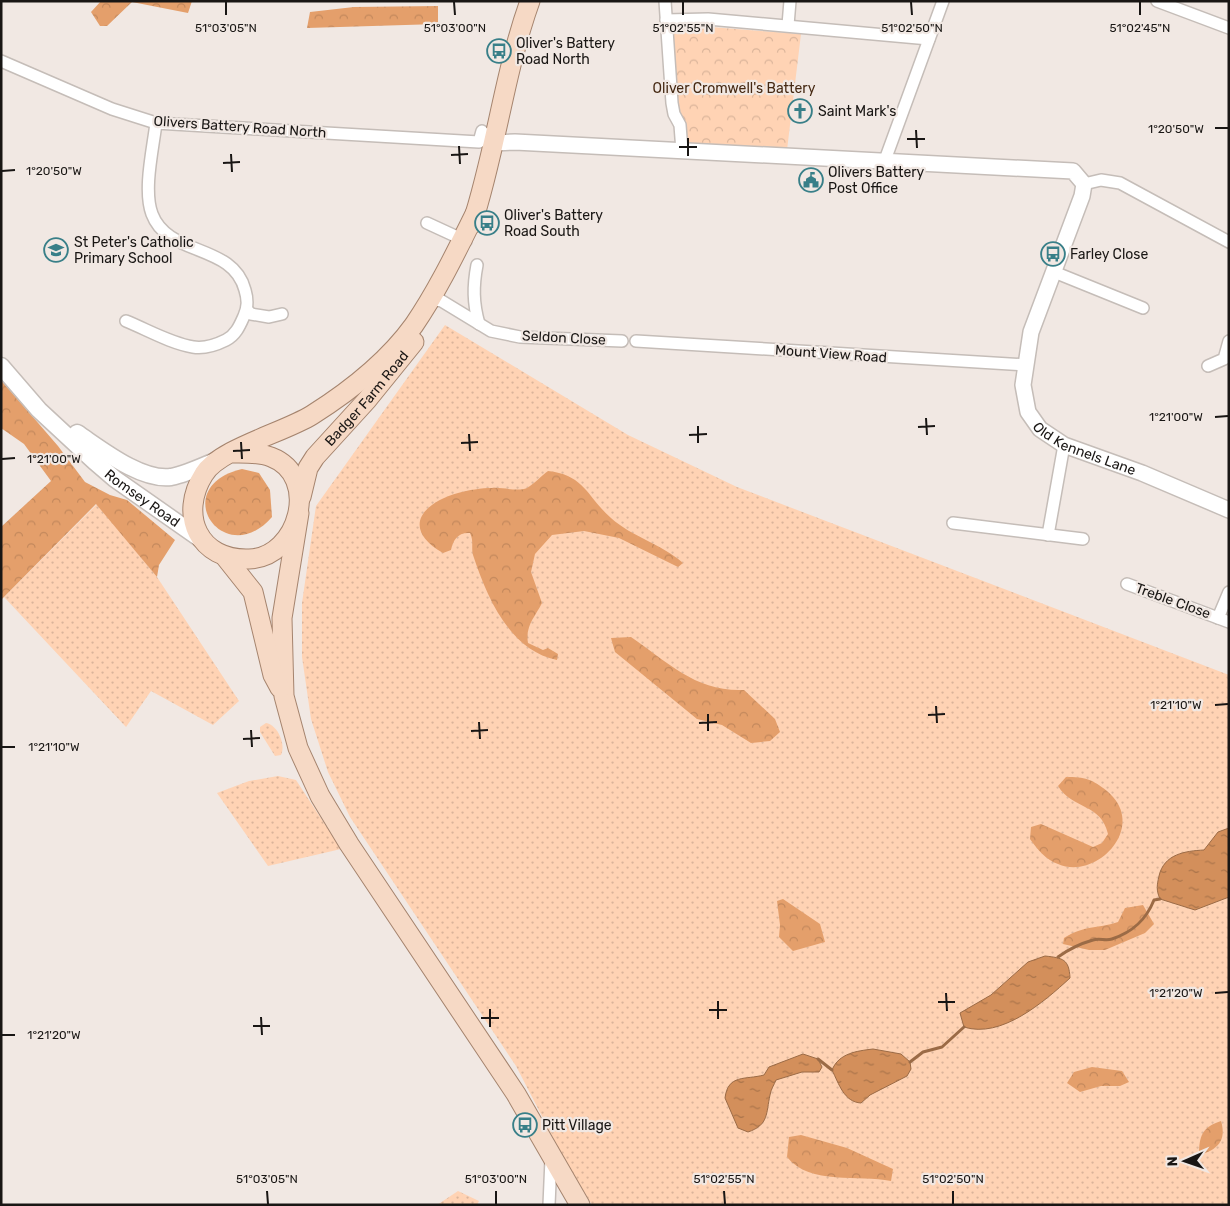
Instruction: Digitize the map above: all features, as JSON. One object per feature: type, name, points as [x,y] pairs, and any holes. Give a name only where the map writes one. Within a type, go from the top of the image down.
[{"type":"main road","name":"Badger Farm Road","points":[[300,505],[308,468],[314,457],[367,400],[409,350],[440,300],[476,212],[488,137],[530,1]]},
{"type":"main road","name":"Badger Farm Road","points":[[224,456],[282,431],[336,399],[376,366],[414,324],[465,240]]},
{"type":"main road","name":"Romsey Road","points":[[1,366],[39,410],[115,479],[202,540]]},
{"type":"main road","name":"Romsey Road","points":[[22,389],[66,426],[144,474],[171,476],[191,472],[224,456]]},
{"type":"main road","points":[[284,696],[282,618],[300,505],[295,477],[273,457],[257,453],[224,456],[205,472],[193,495],[193,521],[202,540],[226,558],[253,592],[273,674],[284,696],[298,748],[320,796],[349,844],[516,1094],[580,1205]]},
{"type":"main road","points":[[226,558],[253,559],[265,556],[280,546],[291,531],[300,505]]},
{"type":"street","points":[[665,1],[672,103],[674,114],[680,125],[682,151]]},
{"type":"street","points":[[788,25],[790,1]]},
{"type":"street","points":[[885,160],[943,1]]},
{"type":"street","points":[[1157,1],[1228,27]]},
{"type":"street","points":[[666,20],[708,19],[929,39]]},
{"type":"street","name":"Olivers Battery Road North","points":[[1,61],[112,109],[156,124],[479,142],[488,137]]},
{"type":"street","points":[[126,321],[183,345],[196,348],[211,346],[229,338],[236,332],[247,310],[245,288],[232,267],[203,250],[170,237],[161,230],[152,214],[149,184],[156,124]]},
{"type":"street","points":[[488,137],[515,142],[1073,171],[1084,184],[1101,180],[1120,183],[1229,242]]},
{"type":"street","name":"Old Kennels Lane","points":[[1084,184],[1078,212],[1031,332],[1023,385],[1028,412],[1040,429],[1064,445],[1142,474],[1229,510]]},
{"type":"street","points":[[427,223],[465,240]]},
{"type":"street","points":[[477,265],[473,284],[473,297],[478,324]]},
{"type":"street","points":[[1054,272],[1143,308]]},
{"type":"street","name":"Badger Farm Road","points":[[414,324],[432,302],[440,300]]},
{"type":"street","name":"Seldon Close","points":[[440,300],[478,324],[491,330],[520,337],[622,341]]},
{"type":"street","points":[[247,310],[252,314],[269,317],[282,314]]},
{"type":"street","name":"Mount View Road","points":[[636,340],[1026,365]]},
{"type":"street","points":[[1208,366],[1227,362],[1229,341]]},
{"type":"street","points":[[1048,535],[1064,445]]},
{"type":"street","points":[[953,523],[1083,539]]},
{"type":"street","name":"Treble Close","points":[[1127,584],[1223,620],[1229,592]]},
{"type":"street","points":[[549,1205],[551,1154]]},
{"type":"green space","points":[[101,1],[192,1],[188,13],[132,2],[107,26],[100,26],[91,12]]},
{"type":"green space","points":[[438,6],[438,24],[307,28],[310,12],[354,7]]},
{"type":"green space","name":"Oliver Cromwell's Battery","points":[[685,25],[801,34],[787,150],[688,146],[682,121],[677,110],[670,34],[676,28]]},
{"type":"green space","points":[[445,325],[628,435],[737,487],[1229,675],[1229,1205],[592,1205],[562,1155],[516,1066],[350,817],[328,772],[311,719],[302,657],[302,603],[316,506]]},
{"type":"green space","points":[[1,380],[58,446],[85,482],[110,495],[127,500],[175,540],[159,565],[157,577],[96,504],[1,600],[1,527],[51,481],[24,444],[1,428]]},
{"type":"green space","points":[[242,469],[259,473],[270,490],[272,517],[254,531],[236,535],[221,531],[210,520],[205,507],[208,492],[220,478]]},
{"type":"green space","points":[[548,471],[560,473],[578,482],[619,525],[675,556],[683,563],[678,567],[619,538],[584,531],[552,535],[535,554],[531,572],[542,603],[531,622],[527,637],[528,643],[543,650],[548,648],[558,654],[557,660],[540,654],[526,645],[502,620],[485,588],[473,555],[470,533],[459,535],[453,543],[451,550],[443,553],[430,544],[423,535],[420,526],[421,518],[426,510],[445,498],[479,489],[527,488]]},
{"type":"green space","points":[[97,504],[157,577],[239,701],[213,725],[151,691],[126,727],[4,597]]},
{"type":"green space","points":[[631,637],[671,666],[697,681],[711,686],[744,690],[775,719],[780,732],[770,741],[751,743],[722,725],[697,719],[615,652],[611,638]]},
{"type":"green space","points":[[266,723],[274,727],[280,736],[282,741],[281,755],[275,756],[260,732],[260,727]]},
{"type":"green space","points":[[278,776],[296,780],[341,849],[268,866],[217,793],[249,781]]},
{"type":"green space","points":[[1066,777],[1092,781],[1102,787],[1119,805],[1123,820],[1120,834],[1113,847],[1102,858],[1088,865],[1073,867],[1058,864],[1046,857],[1030,839],[1031,827],[1041,824],[1093,847],[1102,843],[1108,834],[1099,817],[1064,794],[1058,786]]},
{"type":"green space","points":[[783,899],[820,924],[825,942],[793,951],[779,937],[780,925],[777,901]]},
{"type":"green space","points":[[1143,905],[1154,924],[1145,933],[1105,950],[1089,950],[1063,944],[1064,938],[1071,934],[1118,922],[1125,908]]},
{"type":"green space","points":[[1092,1067],[1122,1071],[1129,1082],[1120,1086],[1101,1086],[1080,1092],[1067,1083],[1074,1072]]},
{"type":"green space","points":[[1221,1121],[1223,1134],[1219,1144],[1199,1155],[1203,1133],[1210,1126]]},
{"type":"green space","points":[[801,1135],[847,1148],[893,1169],[891,1181],[836,1177],[808,1172],[797,1166],[787,1157],[789,1137]]},
{"type":"green space","points":[[458,1191],[479,1201],[477,1205],[437,1205]]},
{"type":"water","points":[[1229,828],[1229,897],[1195,910],[1160,899],[1157,890],[1158,882],[1165,863],[1176,855],[1204,850],[1218,832]]},
{"type":"water","points":[[1045,956],[1064,961],[1068,967],[1070,978],[1035,1007],[1007,1023],[993,1028],[978,1029],[964,1027],[960,1013],[991,995],[1028,962]]},
{"type":"water","points":[[873,1049],[901,1054],[910,1062],[911,1069],[907,1076],[870,1095],[861,1103],[855,1102],[846,1096],[832,1070],[835,1064],[844,1056]]},
{"type":"water","points":[[803,1054],[818,1059],[822,1067],[819,1072],[802,1072],[776,1080],[771,1091],[767,1113],[760,1126],[748,1132],[738,1128],[725,1098],[730,1085],[738,1079],[764,1075],[769,1067]]},
{"type":"waterway","points":[[1058,957],[1083,943],[1095,939],[1112,939],[1126,933],[1143,919],[1154,900],[1160,899]]},
{"type":"waterway","points":[[910,1062],[923,1052],[942,1047],[964,1027]]},
{"type":"waterway","points":[[818,1059],[832,1070]]},
{"type":"place","name":"Oliver's Battery Road North","points":[[499,51]]},
{"type":"place","name":"Saint Mark's","points":[[800,111]]},
{"type":"place","name":"Olivers Battery Post Office","points":[[811,180]]},
{"type":"place","name":"Oliver's Battery Road South","points":[[487,223]]},
{"type":"place","name":"St Peter's Catholic Primary School","points":[[56,250]]},
{"type":"place","name":"Farley Close","points":[[1053,254]]},
{"type":"place","name":"Pitt Village","points":[[525,1125]]}]
